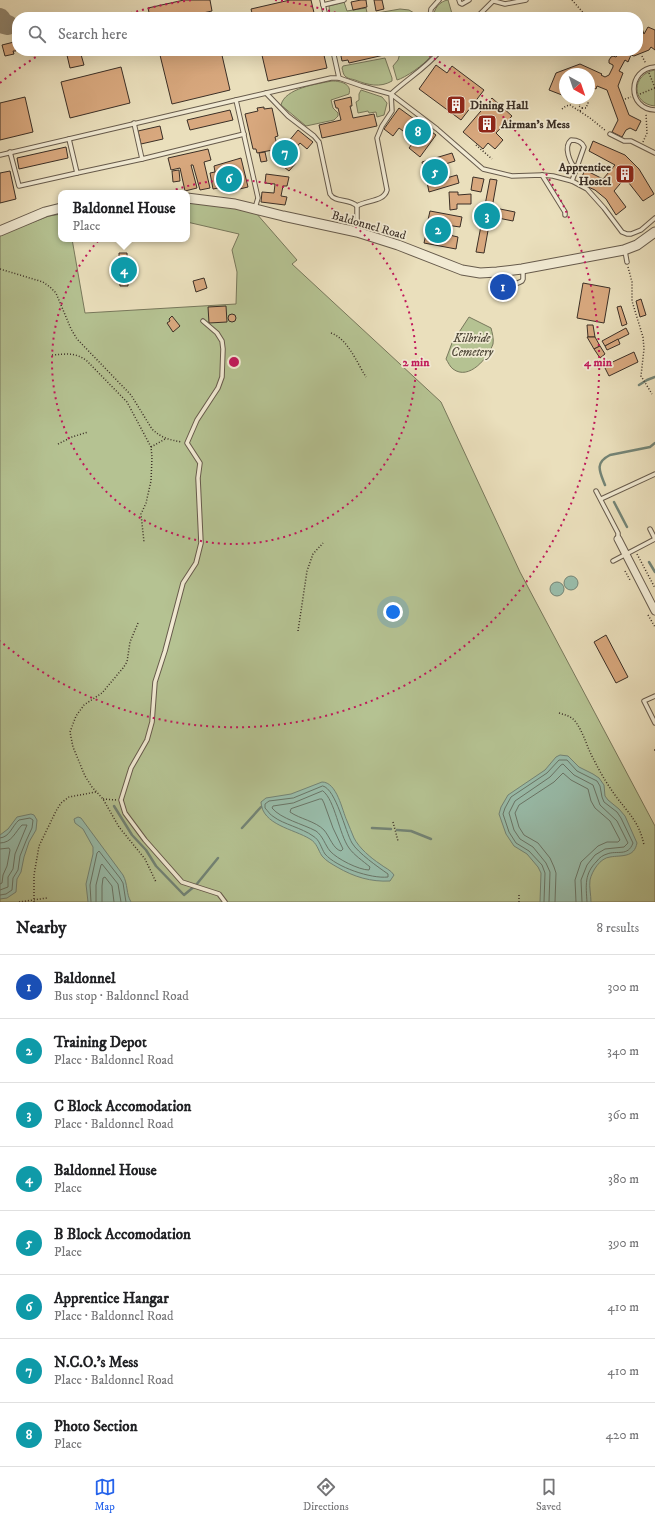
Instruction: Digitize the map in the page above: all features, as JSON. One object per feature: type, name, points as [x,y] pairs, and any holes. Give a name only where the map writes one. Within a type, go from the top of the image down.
[{"type":"street","name":"Baldonnel Road","points":[[190,198],[235,204],[357,232],[398,245],[462,270],[480,273],[522,269],[624,250],[637,245],[655,232]]},
{"type":"street","points":[[0,231],[45,212],[58,209]]},
{"type":"street","points":[[618,539],[655,611]]},
{"type":"lane","points":[[322,0],[325,12]]},
{"type":"lane","points":[[323,5],[344,0]]},
{"type":"lane","points":[[431,12],[431,9],[439,0]]},
{"type":"lane","points":[[459,0],[462,4],[469,0]]},
{"type":"lane","points":[[482,12],[494,0],[505,4],[526,0]]},
{"type":"lane","points":[[334,56],[339,78]]},
{"type":"lane","points":[[357,206],[364,202],[379,198],[386,194],[388,190],[378,138],[382,126],[392,111],[391,94],[420,71],[435,56]]},
{"type":"lane","points":[[655,67],[647,68],[638,75],[634,86],[634,94],[637,100],[647,108],[655,110]]},
{"type":"lane","points":[[0,155],[331,78],[339,78],[391,94],[437,129],[483,169],[512,176],[542,174],[553,176],[572,181],[587,189],[622,232],[631,234],[641,230],[655,218]]},
{"type":"lane","points":[[266,93],[288,116],[308,131],[319,142],[331,197],[348,201],[357,206]]},
{"type":"lane","points":[[236,100],[258,198],[254,209]]},
{"type":"lane","points":[[134,124],[142,158]]},
{"type":"lane","points":[[10,152],[19,186],[244,134]]},
{"type":"lane","points":[[610,134],[624,141],[631,141],[655,153]]},
{"type":"lane","points":[[69,139],[77,173]]},
{"type":"lane","points":[[572,181],[584,147],[576,140],[571,140],[568,145],[570,161],[576,169]]},
{"type":"lane","points":[[542,174],[565,212],[565,215]]},
{"type":"lane","points":[[357,206],[357,232]]},
{"type":"lane","points":[[624,250],[627,262]]},
{"type":"lane","points":[[498,272],[507,283],[510,284],[522,281],[522,269]]},
{"type":"lane","points":[[203,322],[217,333],[222,341],[224,349],[222,378],[218,388],[197,420],[187,443],[200,464],[198,478],[201,543],[196,562],[183,583],[155,682],[152,722],[147,740],[131,768],[121,800],[125,813],[145,840],[182,882],[219,894],[226,902]]},
{"type":"lane","points":[[601,499],[655,474]]},
{"type":"lane","points":[[596,491],[618,533],[618,539]]},
{"type":"lane","points":[[613,561],[655,539],[650,530]]},
{"type":"lane","points":[[655,696],[644,702],[655,723]]},
{"type":"path","points":[[572,0],[583,12]]},
{"type":"path","points":[[580,104],[582,108]]},
{"type":"path","points":[[580,111],[582,108],[586,108],[588,104]]},
{"type":"path","points":[[562,110],[566,106],[570,105],[590,118],[610,134]]},
{"type":"path","points":[[642,146],[647,132],[647,108]]},
{"type":"path","points":[[476,145],[492,159]]},
{"type":"path","points":[[627,262],[632,282],[632,301],[643,337],[644,349],[641,376],[652,394]]},
{"type":"path","points":[[0,269],[43,282],[50,287],[56,293],[70,329],[77,339],[132,395],[152,429],[165,439],[187,443]]},
{"type":"path","points":[[331,333],[339,337],[352,353],[366,377]]},
{"type":"path","points":[[52,355],[69,353],[80,356],[87,361],[127,402],[151,447],[151,481],[146,503],[141,514],[144,542]]},
{"type":"path","points":[[58,444],[72,436],[88,432]]},
{"type":"path","points":[[151,447],[165,439]]},
{"type":"path","points":[[298,631],[306,572],[313,554],[323,543]]},
{"type":"path","points":[[635,549],[655,588]]},
{"type":"path","points":[[138,623],[130,642],[126,662],[123,668],[102,692],[84,706],[76,716],[70,732],[73,747],[85,776],[103,799],[119,827],[145,859],[156,882]]},
{"type":"path","points":[[559,713],[574,720],[605,780],[637,824],[644,845]]},
{"type":"path","points":[[34,901],[34,875],[39,846],[56,811],[61,803],[69,797],[96,792]]},
{"type":"path","points":[[103,799],[121,800]]},
{"type":"path","points":[[393,822],[398,841]]},
{"type":"path","points":[[519,902],[520,893]]},
{"type":"path","points":[[19,902],[47,898]]},
{"type":"green space","points":[[448,0],[452,12],[435,12],[438,6]]},
{"type":"green space","points":[[344,2],[347,11],[366,8],[367,12],[330,12],[329,6]]},
{"type":"green space","points":[[400,9],[412,12],[383,12]]},
{"type":"green space","points":[[399,56],[431,56],[410,74],[397,80],[393,66]]},
{"type":"green space","points":[[385,58],[392,81],[383,84],[369,84],[348,78],[345,76],[342,68],[343,66]]},
{"type":"green space","points":[[655,70],[655,106],[647,104],[642,100],[638,95],[637,89],[638,83],[642,77]]},
{"type":"green space","points":[[332,81],[347,85],[350,91],[349,94],[331,100],[333,108],[338,113],[338,116],[334,120],[306,126],[281,105],[289,94],[295,91],[310,85]]},
{"type":"green space","points":[[361,90],[382,97],[387,103],[384,115],[377,117],[376,112],[369,113],[368,111],[358,113],[356,102],[359,100]]},
{"type":"green space","points":[[190,203],[231,206],[256,213],[297,260],[292,264],[441,402],[520,572],[655,826],[655,902],[0,902],[0,235],[49,216],[58,214],[58,242],[73,242],[85,313],[236,304],[237,272],[232,250],[239,234],[190,223]]},
{"type":"green space","name":"Kilbride Cemetery","points":[[469,317],[491,328],[493,344],[487,356],[477,366],[465,372],[459,372],[450,366],[446,359],[452,343]]},
{"type":"water","points":[[568,576],[574,576],[578,580],[578,586],[574,590],[568,590],[564,586],[564,580]]},
{"type":"water","points":[[554,582],[560,582],[564,586],[564,592],[560,596],[554,596],[550,592],[550,586]]},
{"type":"water","points":[[560,755],[568,756],[579,767],[599,778],[604,785],[605,796],[625,816],[637,843],[633,851],[627,855],[606,858],[600,862],[590,880],[591,902],[540,902],[541,873],[527,854],[514,846],[506,834],[499,814],[508,795],[545,770],[556,757]]},
{"type":"water","points":[[322,782],[327,783],[335,791],[354,838],[359,845],[369,856],[390,870],[394,875],[390,881],[376,881],[363,878],[350,874],[337,867],[324,858],[312,841],[303,835],[273,821],[263,810],[261,802],[266,798],[291,794]]},
{"type":"water","points":[[31,814],[34,815],[37,820],[36,830],[29,842],[24,857],[21,872],[17,879],[16,892],[7,898],[0,899],[0,835],[8,829],[17,817]]},
{"type":"water","points":[[78,817],[81,818],[123,875],[131,902],[88,902],[86,884],[93,854],[93,847],[83,829],[75,823],[74,819]]},
{"type":"building","points":[[184,0],[210,0],[212,11],[149,12],[148,8]]},
{"type":"building","points":[[290,0],[311,0],[314,12],[252,12],[251,9]]},
{"type":"building","points":[[366,0],[367,7],[353,10],[351,2]]},
{"type":"building","points":[[374,0],[382,0],[384,9],[376,11]]},
{"type":"building","points":[[648,27],[655,30],[655,50],[651,47],[649,50],[643,52],[643,31],[644,34]]},
{"type":"building","points":[[12,42],[12,54],[5,56],[2,45]]},
{"type":"building","points":[[67,56],[81,56],[84,65],[70,68]]},
{"type":"building","points":[[160,56],[222,56],[230,90],[172,104]]},
{"type":"building","points":[[262,56],[324,56],[327,68],[268,81]]},
{"type":"building","points":[[341,56],[380,56],[349,63],[348,60],[342,61]]},
{"type":"building","points":[[613,56],[631,56],[628,62],[625,60],[619,71],[623,73],[618,86],[629,115],[641,121],[636,131],[630,128],[626,130],[622,137],[612,132],[618,120],[607,90],[597,86],[595,89],[595,71],[605,77],[609,75],[613,65],[609,63],[609,60]]},
{"type":"building","points":[[580,64],[589,68],[569,68]]},
{"type":"building","name":"Dining Hall","points":[[436,65],[447,73],[452,66],[484,90],[461,120],[419,89]]},
{"type":"building","points":[[121,67],[130,103],[70,118],[61,82]]},
{"type":"building","points":[[559,72],[559,94],[549,90],[556,73]]},
{"type":"building","points":[[25,97],[33,132],[0,140],[0,103]]},
{"type":"building","points":[[351,97],[352,106],[350,106],[353,118],[374,114],[377,126],[322,138],[319,125],[341,120],[338,108],[336,108],[334,101]]},
{"type":"building","name":"Airman's Mess","points":[[492,98],[512,116],[496,133],[503,140],[495,149],[488,143],[483,149],[463,132]]},
{"type":"building","points":[[264,107],[264,109],[272,108],[278,136],[275,137],[278,149],[257,153],[256,149],[253,149],[245,114],[258,111],[257,108]]},
{"type":"building","points":[[399,108],[436,135],[420,157],[409,148],[415,140],[399,128],[393,136],[384,129]]},
{"type":"building","points":[[230,110],[233,120],[190,130],[187,120]]},
{"type":"building","points":[[160,126],[163,139],[141,144],[138,131]]},
{"type":"building","points":[[298,130],[313,142],[307,149],[300,143],[288,157],[296,163],[289,171],[274,159]]},
{"type":"building","name":"Apprentice Hostel","points":[[593,141],[625,155],[639,169],[654,194],[643,201],[625,178],[614,191],[626,207],[616,215],[606,199],[595,190],[579,183],[585,170],[603,179],[615,165],[589,151]]},
{"type":"building","points":[[66,147],[68,158],[19,169],[17,158]]},
{"type":"building","points":[[208,149],[211,160],[204,162],[210,188],[200,190],[193,165],[191,165],[197,188],[185,190],[180,168],[171,170],[168,158]]},
{"type":"building","points":[[265,152],[267,161],[261,162],[259,153]]},
{"type":"building","points":[[452,153],[455,161],[439,166],[443,179],[457,175],[459,183],[429,192],[427,182],[431,181],[428,169],[424,170],[422,162]]},
{"type":"building","points":[[241,158],[248,187],[231,191],[229,186],[213,189],[210,173],[215,172],[214,166]]},
{"type":"building","points":[[179,170],[180,181],[173,182],[172,171]]},
{"type":"building","points":[[10,171],[16,199],[0,203],[0,173]]},
{"type":"building","points":[[266,174],[289,177],[287,186],[283,186],[281,196],[287,197],[285,205],[261,202],[262,192],[274,193],[275,184],[265,183]]},
{"type":"building","points":[[473,177],[484,179],[481,192],[471,190]]},
{"type":"building","points":[[490,179],[497,180],[484,253],[476,252]]},
{"type":"building","points":[[449,192],[458,192],[458,195],[471,194],[471,204],[457,204],[457,209],[450,210]]},
{"type":"building","points":[[500,209],[515,212],[513,221],[498,218]]},
{"type":"building","points":[[430,211],[462,217],[460,227],[446,225],[445,234],[458,237],[456,249],[424,243],[426,234],[431,233],[433,221],[428,220]]},
{"type":"building","points":[[119,253],[127,253],[128,286],[120,286]]},
{"type":"building","points":[[204,278],[207,288],[196,292],[193,281]]},
{"type":"building","points":[[583,283],[610,288],[604,323],[577,318]]},
{"type":"building","points":[[641,299],[646,315],[640,317],[636,301]]},
{"type":"building","points":[[226,306],[227,322],[209,323],[208,307]]},
{"type":"building","points":[[621,306],[627,324],[622,326],[617,307]]},
{"type":"building","points":[[230,314],[234,314],[236,318],[234,322],[230,322],[228,320],[228,316]]},
{"type":"building","points":[[172,316],[180,326],[173,332],[167,323],[170,321],[169,319]]},
{"type":"building","points":[[587,325],[593,325],[595,337],[588,337]]},
{"type":"building","points":[[626,328],[629,334],[605,346],[602,341]]},
{"type":"building","points":[[587,337],[595,337],[600,346],[594,349]]},
{"type":"building","points":[[618,339],[620,344],[607,350],[605,346]]},
{"type":"building","points":[[600,346],[605,354],[600,358],[594,349]]},
{"type":"building","points":[[634,352],[638,362],[609,376],[604,366]]},
{"type":"building","points":[[606,635],[628,677],[616,683],[594,642]]},
{"type":"waterway","points":[[639,385],[655,377]]},
{"type":"waterway","points":[[605,485],[600,472],[600,465],[605,458],[610,455],[650,447],[655,443]]},
{"type":"waterway","points":[[614,502],[627,527]]},
{"type":"waterway","points":[[649,562],[655,572]]},
{"type":"waterway","points":[[114,806],[132,835],[146,850],[156,866],[184,895],[196,885],[218,858]]},
{"type":"waterway","points":[[242,828],[261,807]]},
{"type":"waterway","points":[[372,828],[391,829]]},
{"type":"waterway","points":[[397,830],[411,831],[431,839]]},
{"type":"taxiway","points":[[0,18],[4,24],[8,25]]},
{"type":"place","name":"Dining Hall","points":[[456,105]]},
{"type":"place","name":"Airman's Mess","points":[[487,124]]},
{"type":"place","name":"Photo Section","points":[[418,132]]},
{"type":"place","name":"N.C.O.'s Mess","points":[[285,153]]},
{"type":"place","name":"B Block Accomodation","points":[[435,172]]},
{"type":"place","name":"Apprentice Hostel","points":[[625,174]]},
{"type":"place","name":"Apprentice Hangar","points":[[229,179]]},
{"type":"place","name":"C Block Accomodation","points":[[487,216]]},
{"type":"place","name":"Training Depot","points":[[438,230]]},
{"type":"place","name":"Baldonnel House","points":[[124,270]]},
{"type":"place","name":"Baldonnel","points":[[503,287]]}]
